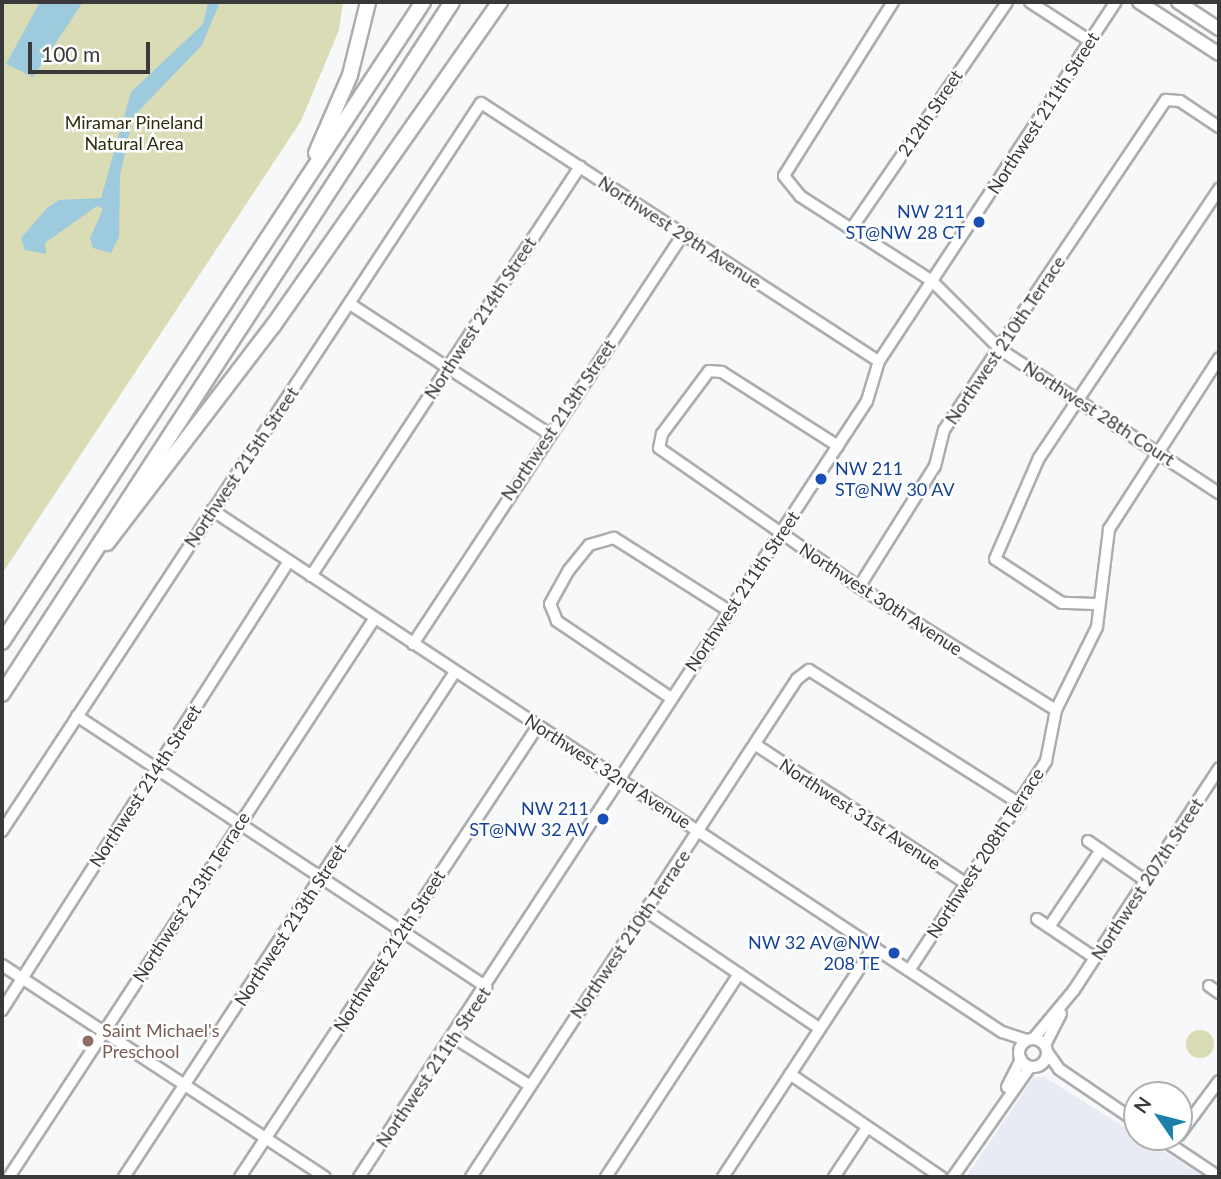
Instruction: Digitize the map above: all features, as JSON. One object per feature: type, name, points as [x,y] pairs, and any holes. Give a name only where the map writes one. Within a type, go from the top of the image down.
[{"type":"highway","points":[[302,186],[350,75],[368,2]]},
{"type":"highway","points":[[2,642],[423,2]]},
{"type":"highway","points":[[2,694],[452,2]]},
{"type":"highway","points":[[88,561],[119,531],[246,363],[500,2]]},
{"type":"main road","points":[[1139,2],[1219,54]]},
{"type":"main road","points":[[1178,2],[1219,29]]},
{"type":"street","name":"Northwest 28th Court","points":[[893,2],[785,176],[800,196],[854,225],[932,281],[1000,350],[1083,400],[1219,493]]},
{"type":"street","name":"212th Street","points":[[854,225],[1007,2]]},
{"type":"street","points":[[1030,2],[1090,41]]},
{"type":"street","name":"Northwest 211th Street","points":[[359,1177],[486,988],[671,698],[867,401],[879,361],[1116,2]]},
{"type":"street","name":"Northwest 210th Terrace","points":[[859,587],[935,466],[944,430],[1166,100],[1180,101],[1219,127]]},
{"type":"street","name":"Northwest 29th Avenue","points":[[481,103],[879,361]]},
{"type":"street","name":"Northwest 215th Street","points":[[2,831],[481,103]]},
{"type":"street","name":"Northwest 214th Street","points":[[311,576],[580,166]]},
{"type":"street","points":[[1095,604],[1062,603],[995,559],[1039,458],[1083,400],[1219,189]]},
{"type":"street","name":"Northwest 213th Street","points":[[413,644],[548,433],[683,234]]},
{"type":"street","points":[[350,304],[548,433]]},
{"type":"street","name":"Northwest 208th Terrace","points":[[910,969],[1046,761],[1056,710],[1097,627],[1095,604],[1109,529],[1219,358]]},
{"type":"street","name":"Northwest 30th Avenue","points":[[838,446],[722,372],[709,371],[662,434],[659,448],[673,462],[859,587],[1056,710]]},
{"type":"street","name":"Northwest 32nd Avenue","points":[[212,510],[910,969],[1002,1032],[1020,1056],[1034,1066]]},
{"type":"street","points":[[671,698],[557,621],[550,604],[569,570],[589,545],[614,538],[729,611]]},
{"type":"street","name":"Northwest 214th Street","points":[[2,1010],[289,561]]},
{"type":"street","name":"Northwest 213th Terrace","points":[[9,1177],[374,618]]},
{"type":"street","name":"Northwest 210th Terrace","points":[[471,1177],[755,745],[809,670],[856,694],[1020,804]]},
{"type":"street","name":"Northwest 213th Street","points":[[124,1177],[455,672]]},
{"type":"street","points":[[77,716],[486,988]]},
{"type":"street","name":"Northwest 212th Street","points":[[240,1177],[538,726]]},
{"type":"street","name":"Northwest 31st Avenue","points":[[755,745],[965,883]]},
{"type":"street","name":"Northwest 207th Street","points":[[1034,1066],[1046,1049],[1074,990],[1219,768]]},
{"type":"street","points":[[1088,841],[1146,881]]},
{"type":"street","points":[[1049,927],[1101,850]]},
{"type":"street","points":[[646,911],[820,1028]]},
{"type":"street","points":[[1037,919],[1095,958]]},
{"type":"street","points":[[723,1177],[874,946]]},
{"type":"street","points":[[2,965],[325,1177]]},
{"type":"street","points":[[606,1177],[739,974]]},
{"type":"street","points":[[1209,986],[1219,993]]},
{"type":"street","name":"Northwest 207th Street","points":[[1020,1056],[1030,1039],[1074,990]]},
{"type":"street","name":"Northwest 32nd Avenue","points":[[1002,1032],[1030,1039],[1046,1049]]},
{"type":"street","points":[[453,1037],[529,1085]]},
{"type":"street","points":[[1046,1049],[1059,1069],[1123,1112]]},
{"type":"street","points":[[953,1177],[995,1111],[1020,1056]]},
{"type":"street","points":[[995,1111],[1034,1066],[1059,1069]]},
{"type":"street","points":[[790,1074],[866,1129],[941,1177]]},
{"type":"street","points":[[1193,1116],[1219,1081]]},
{"type":"street","points":[[834,1177],[866,1129]]},
{"type":"street","points":[[1190,1151],[1219,1177]]},
{"type":"shaded area","points":[[1034,1077],[1044,1077],[1123,1126],[1123,1151],[1163,1151],[1205,1177],[966,1177]]},
{"type":"green space","name":"Miramar Pineland Natural Area","points":[[2,2],[343,2],[339,30],[301,121],[2,574]]},
{"type":"green space","points":[[1200,1030],[1210,1034],[1214,1044],[1210,1054],[1200,1058],[1190,1054],[1186,1044],[1190,1034]]},
{"type":"water","points":[[40,2],[83,2],[33,77],[6,64]]},
{"type":"water","points":[[208,2],[220,2],[202,45],[133,117],[120,175],[119,237],[111,253],[93,248],[90,238],[103,209],[97,206],[45,243],[46,254],[25,250],[21,238],[47,208],[59,200],[101,198],[131,92],[203,24]]},
{"type":"place","name":"NW 211 ST@NW 28 CT","points":[[979,222]]},
{"type":"place","name":"NW 211 ST@NW 30 AV","points":[[821,479]]},
{"type":"place","name":"NW 211 ST@NW 32 AV","points":[[603,819]]},
{"type":"place","name":"NW 32 AV@NW 208 TE","points":[[894,953]]},
{"type":"place","name":"Saint Michael's Preschool","points":[[88,1041]]}]
